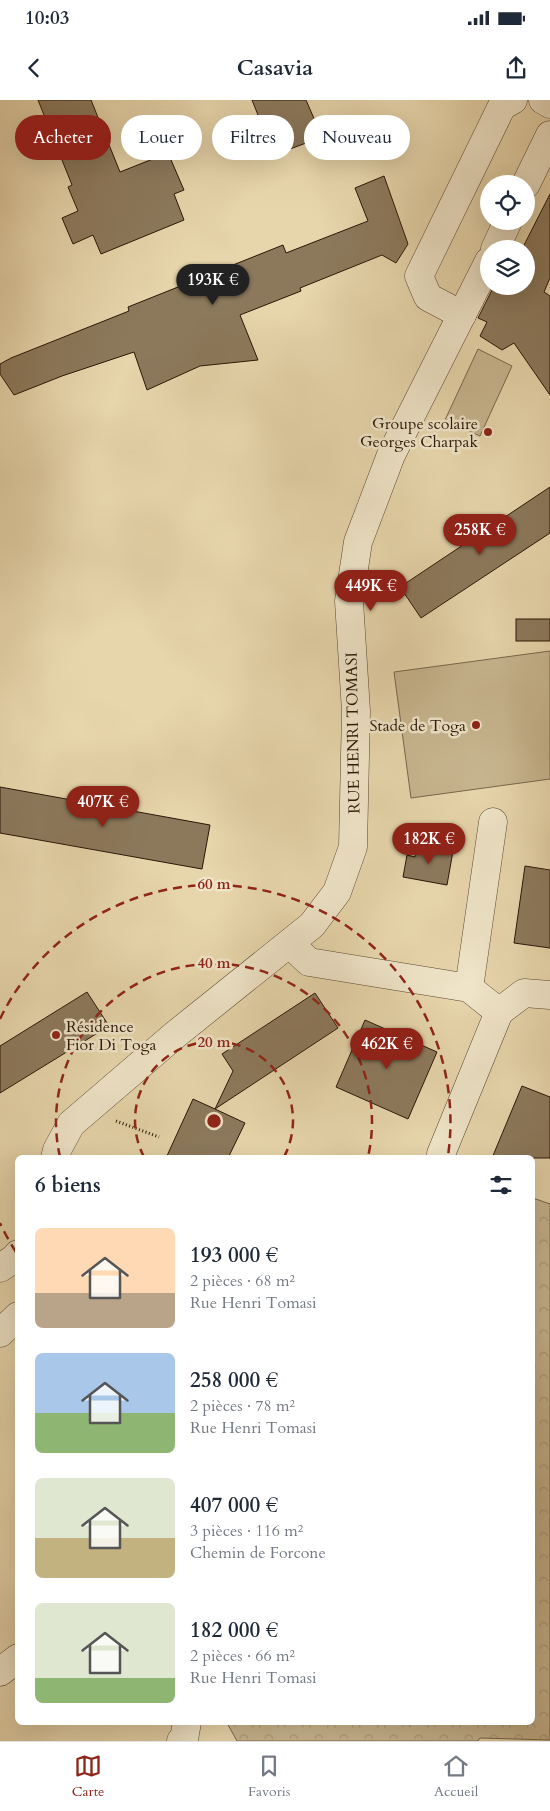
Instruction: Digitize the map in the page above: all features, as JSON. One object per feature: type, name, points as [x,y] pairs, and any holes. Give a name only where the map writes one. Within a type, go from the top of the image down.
[{"type":"street","points":[[462,315],[428,297],[419,276],[502,106],[513,100]]},
{"type":"street","points":[[542,100],[550,104]]},
{"type":"street","points":[[530,175],[550,135]]},
{"type":"street","name":"RUE HENRI TOMASI","points":[[56,1155],[57,1150],[71,1124],[176,1034],[312,925],[337,892],[353,847],[356,711],[349,602],[358,542],[391,455],[480,279]]},
{"type":"street","points":[[469,988],[493,822]]},
{"type":"street","points":[[290,944],[309,962],[469,988],[499,1012]]},
{"type":"street","points":[[441,1154],[499,1012],[524,994],[550,995]]},
{"type":"street","points":[[0,1268],[15,1258]]},
{"type":"street","points":[[0,1333],[15,1319]]},
{"type":"street","points":[[0,1672],[15,1660]]},
{"type":"street","points":[[181,1741],[184,1739],[186,1725]]},
{"type":"path","points":[[87,1110],[159,1137]]},
{"type":"green space","points":[[478,349],[512,366],[480,436],[445,420]]},
{"type":"green space","name":"Stade de Toga","points":[[550,651],[550,779],[411,798],[394,672]]},
{"type":"green space","points":[[535,1199],[550,1204],[550,1740],[480,1738],[478,1741],[237,1741],[228,1725],[535,1725]]},
{"type":"building","points":[[38,100],[91,100],[97,115],[44,115]]},
{"type":"building","points":[[252,100],[306,100],[312,115],[304,115],[304,144],[294,148],[294,115],[258,115]]},
{"type":"building","points":[[111,150],[120,172],[150,160],[171,160],[184,190],[174,194],[184,220],[101,254],[93,235],[73,244],[62,218],[78,211],[68,187],[72,185],[62,160],[111,160]]},
{"type":"building","points":[[384,176],[408,244],[396,263],[382,255],[300,288],[301,291],[240,315],[258,360],[200,366],[147,390],[134,352],[62,376],[14,395],[0,374],[0,364],[11,358],[129,311],[128,307],[283,245],[286,253],[368,221],[355,188]]},
{"type":"building","points":[[550,194],[550,278],[544,292],[550,296],[550,395],[514,343],[502,350],[480,336],[487,322],[478,318],[490,295],[535,295],[535,240],[527,240],[532,230],[535,230],[535,223]]},
{"type":"building","points":[[550,487],[550,533],[421,618],[400,587]]},
{"type":"building","points":[[516,619],[550,619],[550,641],[516,641]]},
{"type":"building","points":[[0,787],[210,825],[202,869],[0,833]]},
{"type":"building","points":[[417,844],[453,851],[447,885],[403,877],[407,855],[415,857]]},
{"type":"building","points":[[525,866],[550,870],[550,948],[514,943]]},
{"type":"building","name":"Résidence Fior Di Toga","points":[[87,992],[109,1026],[0,1093],[0,1046]]},
{"type":"building","points":[[315,993],[338,1028],[215,1109],[233,1071],[222,1054]]},
{"type":"building","points":[[365,1020],[437,1052],[408,1119],[336,1087]]},
{"type":"building","points":[[522,1086],[550,1097],[550,1158],[535,1158],[535,1155],[493,1155]]},
{"type":"building","points":[[193,1099],[245,1123],[229,1155],[167,1155]]},
{"type":"place","name":"Groupe scolaire Georges Charpak","points":[[488,432]]},
{"type":"place","name":"Stade de Toga","points":[[476,725]]},
{"type":"place","name":"Résidence Fior Di Toga","points":[[56,1035]]}]
